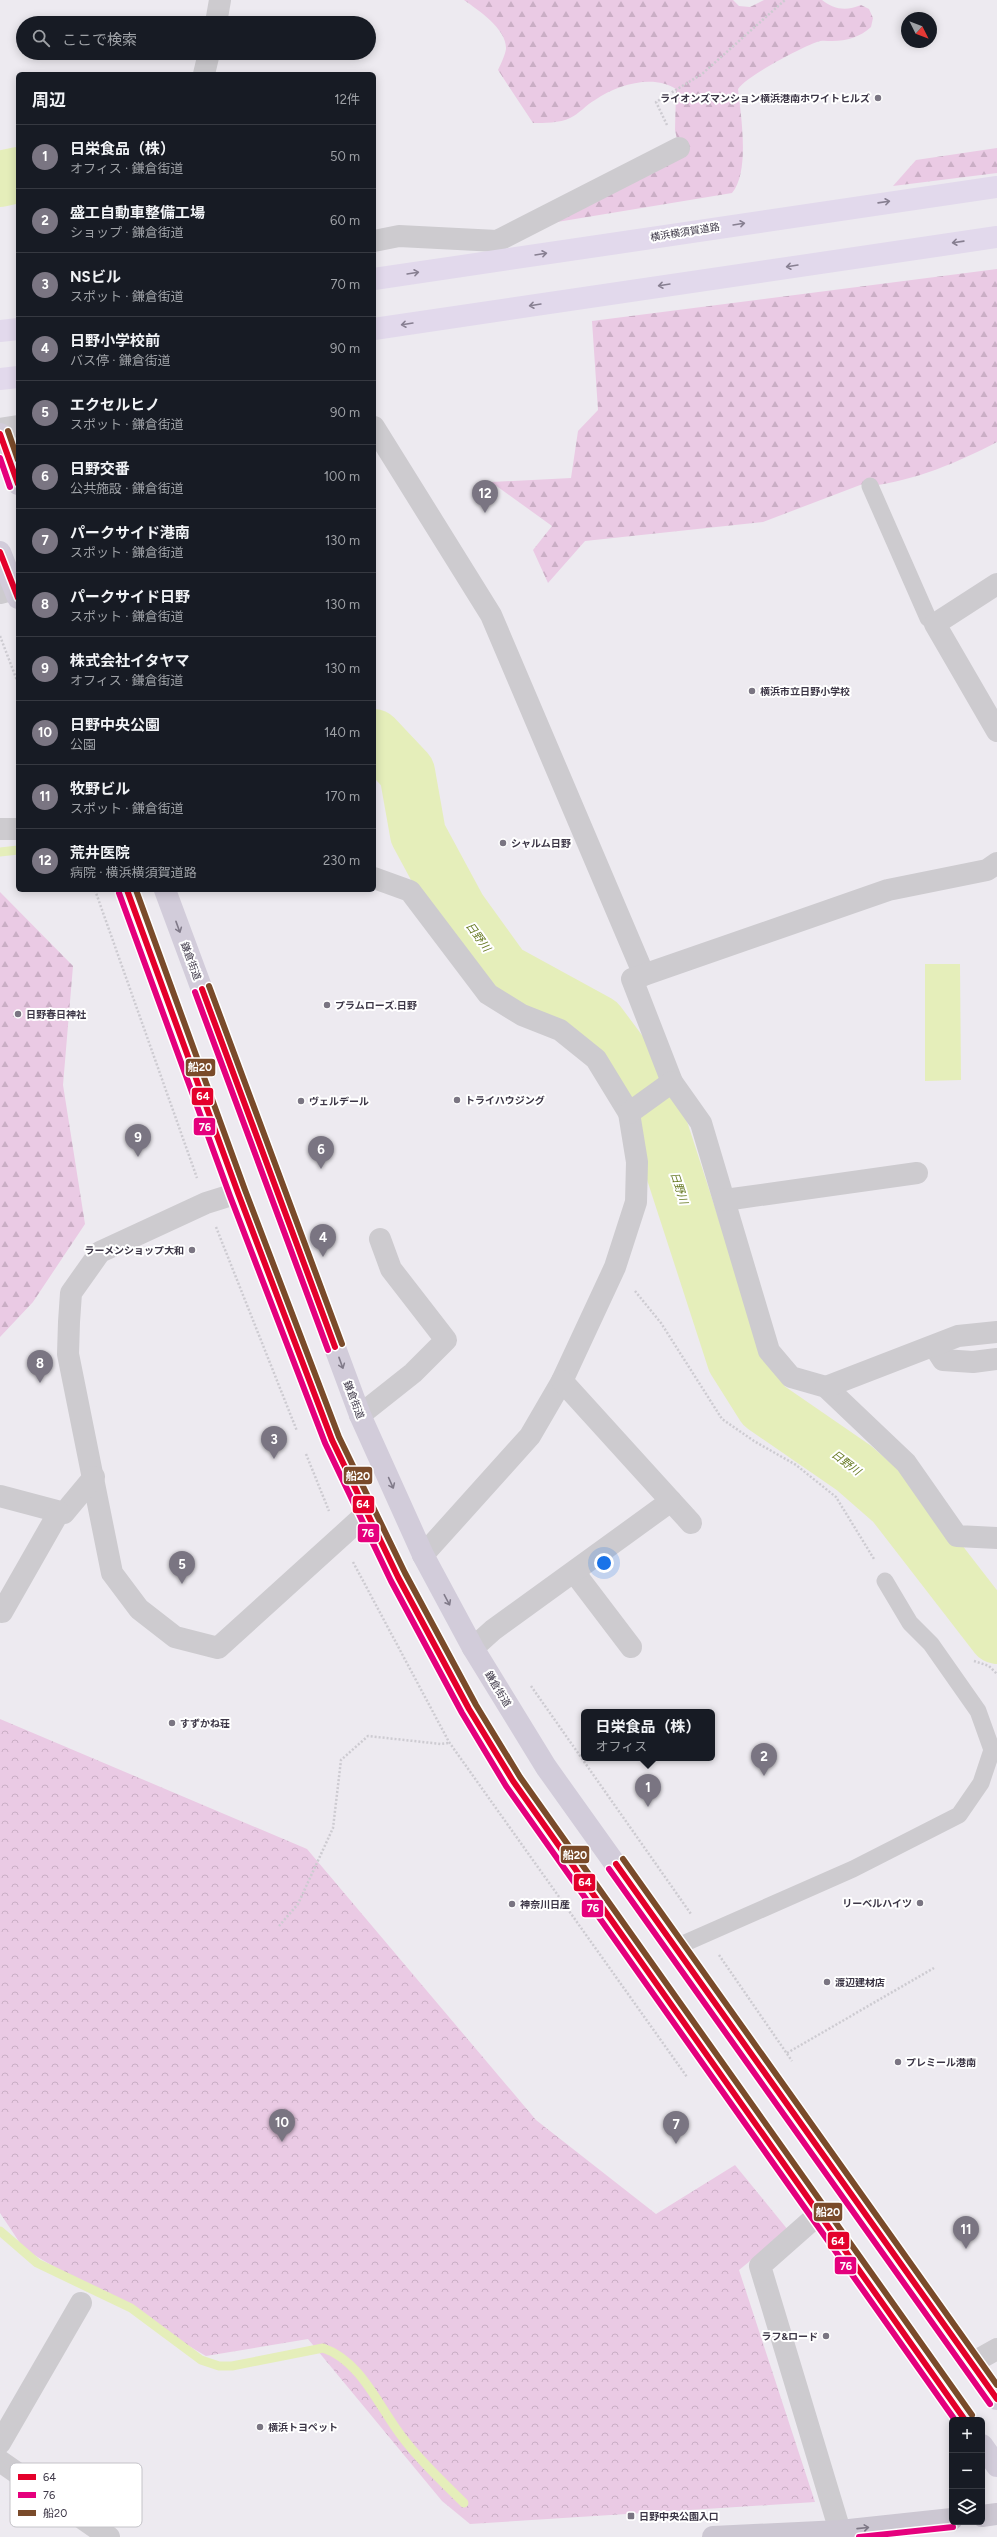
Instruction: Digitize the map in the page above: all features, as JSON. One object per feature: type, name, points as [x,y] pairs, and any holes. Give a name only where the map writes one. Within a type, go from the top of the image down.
[{"type":"highway","name":"横浜横須賀道路","points":[[376,279],[997,186]]},
{"type":"highway","points":[[376,329],[831,260],[997,237]]},
{"type":"highway","points":[[0,331],[16,329]]},
{"type":"highway","points":[[0,379],[16,377]]},
{"type":"main road","points":[[0,434],[16,478]]},
{"type":"main road","points":[[0,552],[11,593]]},
{"type":"main road","points":[[128,892],[238,1193],[332,1440],[381,1546],[469,1708],[513,1781],[963,2417]]},
{"type":"main road","name":"鎌倉街道","points":[[166,892],[360,1416],[423,1555],[473,1648],[546,1767],[676,1947],[997,2399]]},
{"type":"main road","points":[[985,2449],[997,2466]]},
{"type":"street","points":[[217,16],[220,0]]},
{"type":"street","points":[[204,72],[207,60]]},
{"type":"street","points":[[376,241],[399,236],[497,241],[679,148]]},
{"type":"street","points":[[0,428],[16,426]]},
{"type":"street","points":[[376,430],[490,615],[644,975]]},
{"type":"street","points":[[997,584],[935,624],[997,731]]},
{"type":"street","points":[[0,829],[16,829]]},
{"type":"street","points":[[997,863],[987,870],[888,890],[632,979],[672,1082],[701,1123],[769,1351],[791,1377],[826,1386],[906,1463],[958,1536],[997,1538]]},
{"type":"street","points":[[376,879],[410,891],[488,994],[522,1015],[560,1030],[596,1059],[630,1113],[637,1162],[636,1202],[615,1267],[562,1381],[530,1436],[423,1555]]},
{"type":"street","points":[[630,1113],[672,1082]]},
{"type":"street","points":[[725,1200],[917,1173]]},
{"type":"street","points":[[238,1193],[206,1203],[100,1252],[71,1293],[68,1354],[94,1477],[112,1573],[139,1609],[175,1637],[218,1648],[367,1513]]},
{"type":"street","points":[[360,1416],[413,1373],[446,1340],[391,1269],[380,1239]]},
{"type":"street","points":[[826,1386],[958,1336],[997,1332]]},
{"type":"street","points":[[934,1346],[943,1360],[973,1362],[997,1359]]},
{"type":"street","points":[[562,1381],[692,1523]]},
{"type":"street","points":[[0,1496],[64,1513],[94,1477]]},
{"type":"street","points":[[473,1648],[493,1630],[671,1501]]},
{"type":"street","points":[[2,1612],[59,1512]]},
{"type":"street","points":[[574,1572],[631,1647]]},
{"type":"street","points":[[820,2213],[760,2266],[840,2531]]},
{"type":"street","points":[[0,2443],[80,2303]]},
{"type":"street","points":[[972,2363],[997,2349]]},
{"type":"street","points":[[0,2461],[10,2468]]},
{"type":"street","points":[[985,2516],[997,2514]]},
{"type":"street","points":[[713,2537],[840,2531],[949,2519]]},
{"type":"street","points":[[95,2527],[109,2537]]},
{"type":"lane","points":[[870,486],[928,618],[935,624]]},
{"type":"lane","points":[[676,1947],[853,1869],[959,1815],[981,1783],[992,1750],[978,1711],[931,1644],[910,1623],[885,1580]]},
{"type":"path","points":[[679,148],[656,102],[702,74],[785,0]]},
{"type":"path","points":[[0,636],[16,679]]},
{"type":"path","points":[[615,1267],[660,1323],[722,1419],[754,1441],[796,1465],[836,1497],[870,1552],[885,1580]]},
{"type":"path","points":[[527,1680],[581,1760]]},
{"type":"path","points":[[279,1926],[298,1904],[333,1828],[341,1760],[368,1736],[440,1744],[449,1742]]},
{"type":"path","points":[[582,1761],[796,2066]]},
{"type":"path","points":[[787,2053],[934,1968]]},
{"type":"green space","points":[[464,0],[733,0],[739,6],[750,7],[764,0],[822,0],[836,8],[846,9],[861,5],[869,9],[873,18],[871,27],[858,36],[838,41],[820,41],[809,45],[762,70],[743,83],[738,89],[743,158],[738,184],[732,193],[539,225],[679,148],[675,130],[676,89],[657,82],[635,83],[604,95],[566,120],[533,123],[498,70],[506,49],[502,34],[491,21]]},
{"type":"green space","points":[[997,148],[997,173],[893,186],[916,160]]},
{"type":"green space","points":[[997,269],[997,442],[967,457],[936,470],[903,480],[870,486],[868,482],[763,522],[585,541],[548,583],[533,550],[552,526],[491,482],[571,478],[578,431],[598,410],[592,321]]},
{"type":"green space","points":[[0,892],[73,966],[63,1085],[85,1224],[33,1302],[0,1337]]},
{"type":"green space","points":[[0,1719],[307,1849],[536,2120],[656,2214],[735,2165],[788,2230],[739,2270],[815,2502],[470,2524],[442,2501],[308,2339],[206,2356],[24,2249],[0,2213]]},
{"type":"shaded area","points":[[925,964],[960,964],[961,1080],[925,1081]]},
{"type":"waterway","name":"日野川","points":[[0,179],[16,175]]},
{"type":"waterway","name":"日野川","points":[[376,739],[407,772],[418,834],[459,910],[503,971],[598,1023],[636,1074],[661,1132],[735,1360],[764,1406],[854,1468],[894,1503],[997,1636]]},
{"type":"waterway","points":[[0,852],[16,850]]},
{"type":"waterway","points":[[0,2231],[37,2263],[131,2308],[201,2360],[219,2366],[232,2366],[323,2348],[337,2354],[349,2363],[359,2374],[394,2426],[417,2455],[464,2503]]},
{"type":"transit line","name":"船20","points":[[8,431],[16,454]]},
{"type":"transit line","name":"64","points":[[0,434],[16,478]]},
{"type":"transit line","name":"76","points":[[0,458],[10,487]]},
{"type":"transit line","name":"64","points":[[0,552],[16,593]]},
{"type":"transit line","name":"64","points":[[128,892],[238,1193],[332,1440],[398,1577],[469,1709],[513,1781],[963,2417]]},
{"type":"transit line","name":"船20","points":[[137,892],[245,1190],[339,1437],[405,1573],[476,1705],[520,1777],[972,2415]]},
{"type":"transit line","name":"76","points":[[119,893],[230,1196],[325,1443],[391,1581],[462,1713],[506,1786],[953,2417]]},
{"type":"transit line","name":"船20","points":[[209,986],[342,1344]]},
{"type":"transit line","name":"64","points":[[202,989],[335,1347]]},
{"type":"transit line","name":"76","points":[[195,992],[328,1350]]},
{"type":"transit line","name":"船20","points":[[623,1859],[997,2385]]},
{"type":"transit line","name":"64","points":[[616,1864],[997,2399]]},
{"type":"transit line","name":"76","points":[[609,1869],[990,2404]]},
{"type":"transit line","name":"76","points":[[859,2537],[953,2527]]},
{"type":"place","name":"ライオンズマンション横浜港南ホワイトヒルズ","points":[[878,98]]},
{"type":"place","name":"荒井医院","points":[[485,513]]},
{"type":"place","name":"横浜市立日野小学校","points":[[752,691]]},
{"type":"place","name":"シャルム日野","points":[[503,843]]},
{"type":"place","name":"プラムローズ.日野","points":[[327,1005]]},
{"type":"place","name":"日野春日神社","points":[[18,1014]]},
{"type":"place","name":"トライハウジング","points":[[457,1100]]},
{"type":"place","name":"ヴェルデール","points":[[301,1101]]},
{"type":"place","name":"株式会社イタヤマ","points":[[138,1157]]},
{"type":"place","name":"日野交番","points":[[321,1169]]},
{"type":"place","name":"ラーメンショップ大和","points":[[192,1250]]},
{"type":"place","name":"日野小学校前","points":[[323,1257]]},
{"type":"place","name":"パークサイド日野","points":[[40,1383]]},
{"type":"place","name":"NSビル","points":[[274,1459]]},
{"type":"place","name":"エクセルヒノ","points":[[182,1584]]},
{"type":"place","name":"すずかね荘","points":[[172,1723]]},
{"type":"place","name":"盛工自動車整備工場","points":[[764,1776]]},
{"type":"place","name":"日栄食品（株）","points":[[648,1807]]},
{"type":"place","name":"リーベルハイツ","points":[[920,1903]]},
{"type":"place","name":"神奈川日産","points":[[512,1904]]},
{"type":"place","name":"渡辺建材店","points":[[827,1982]]},
{"type":"place","name":"プレミール港南","points":[[898,2062]]},
{"type":"place","name":"日野中央公園","points":[[282,2142]]},
{"type":"place","name":"パークサイド港南","points":[[676,2144]]},
{"type":"place","name":"牧野ビル","points":[[966,2249]]},
{"type":"place","name":"ラフ&ロード","points":[[826,2336]]},
{"type":"place","name":"横浜トヨペット","points":[[260,2427]]},
{"type":"place","name":"日野中央公園入口","points":[[631,2516]]}]
